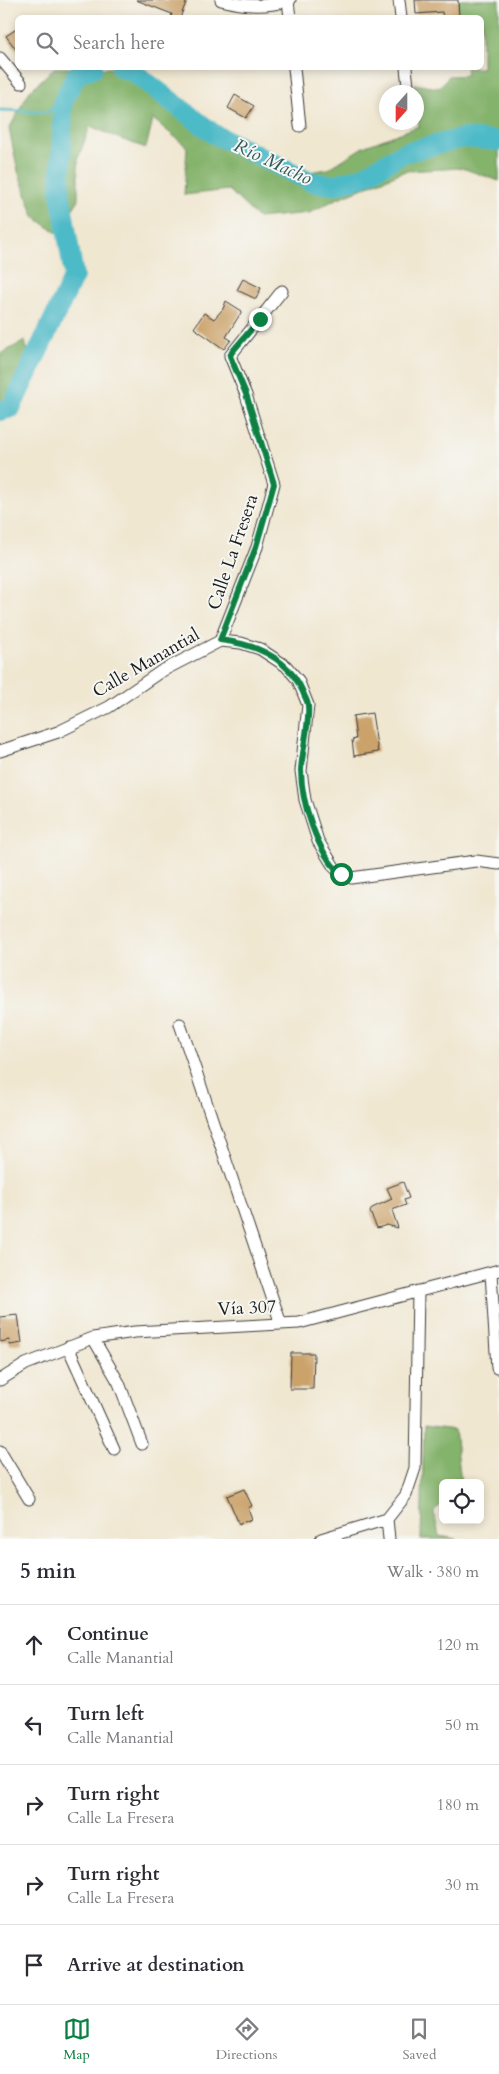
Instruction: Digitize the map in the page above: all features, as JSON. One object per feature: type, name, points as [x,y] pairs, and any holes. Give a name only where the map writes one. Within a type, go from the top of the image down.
[{"type":"street","points":[[221,0],[245,6],[267,6],[289,0],[290,15]]},
{"type":"street","points":[[400,0],[401,15]]},
{"type":"street","points":[[0,58],[20,83]]},
{"type":"street","points":[[294,70],[300,126]]},
{"type":"street","points":[[406,70],[408,85]]},
{"type":"street","name":"Calle La Fresera","points":[[220,640],[256,547],[274,484],[246,394],[230,356],[282,291]]},
{"type":"street","name":"Calle Manantial","points":[[0,751],[58,732],[109,707],[160,672],[220,640],[241,643],[260,649],[286,666],[298,680],[308,705],[301,771],[305,800],[318,841],[334,867],[341,874],[351,878],[476,861],[499,864]]},
{"type":"street","points":[[180,1024],[281,1324]]},
{"type":"street","points":[[495,1271],[492,1298],[497,1368]]},
{"type":"street","name":"Vía 307","points":[[0,1380],[26,1364],[93,1338],[135,1332],[281,1324],[318,1319],[495,1271]]},
{"type":"street","points":[[321,1539],[387,1519],[406,1495],[415,1468],[418,1291]]},
{"type":"street","points":[[93,1338],[118,1383],[142,1444]]},
{"type":"street","points":[[68,1347],[114,1449]]},
{"type":"street","points":[[0,1451],[29,1499]]},
{"type":"street","points":[[387,1519],[389,1539]]},
{"type":"green space","points":[[458,0],[499,0],[499,181],[462,168],[405,171],[336,199],[309,213],[258,218],[229,190],[184,195],[187,147],[153,119],[146,148],[90,126],[78,158],[78,201],[57,233],[34,217],[18,171],[9,129],[29,92],[52,70],[139,70],[144,72],[180,99],[230,147],[263,167],[303,173],[328,169],[363,147],[408,130],[424,130],[424,86],[439,88],[449,76],[467,75],[466,70],[484,70],[484,15],[459,15]]},
{"type":"green space","points":[[25,341],[29,358],[0,412],[0,354]]},
{"type":"green space","points":[[424,1426],[455,1430],[461,1479],[439,1479],[439,1507],[434,1512],[439,1536],[457,1539],[421,1539]]},
{"type":"building","points":[[136,0],[187,0],[181,15],[172,14]]},
{"type":"building","points":[[415,0],[458,0],[459,15],[442,15],[442,12],[416,14]]},
{"type":"building","points":[[15,30],[15,48],[6,36]]},
{"type":"building","points":[[235,95],[254,106],[246,118],[228,108]]},
{"type":"building","points":[[243,279],[261,288],[256,299],[237,290]]},
{"type":"building","points":[[226,301],[242,311],[226,337],[231,340],[224,349],[194,328],[204,313],[214,319],[223,309]]},
{"type":"building","points":[[372,713],[378,752],[354,756],[352,740],[356,739],[353,716]]},
{"type":"building","points":[[403,1182],[409,1198],[404,1200],[406,1205],[392,1210],[398,1228],[387,1225],[377,1228],[370,1212],[372,1208],[392,1199],[387,1188]]},
{"type":"building","points":[[18,1315],[22,1343],[10,1345],[9,1340],[0,1342],[0,1317]]},
{"type":"building","points":[[291,1353],[314,1353],[313,1389],[290,1389]]},
{"type":"building","points":[[244,1489],[252,1506],[248,1508],[252,1519],[239,1524],[227,1496]]},
{"type":"waterway","name":"Río Macho","points":[[0,411],[11,408],[74,276],[60,192],[63,101],[77,74],[88,70]]},
{"type":"waterway","name":"Río Macho","points":[[128,70],[214,134],[312,182],[333,185],[362,177],[403,153],[463,138],[499,141]]},
{"type":"waterway","points":[[0,110],[48,112],[63,101]]},
{"type":"route","points":[[260,319],[230,356],[231,363],[246,394],[274,484],[256,547],[220,640],[241,643],[260,649],[286,666],[298,680],[308,705],[301,771],[305,800],[318,841],[334,867],[341,874]]}]
